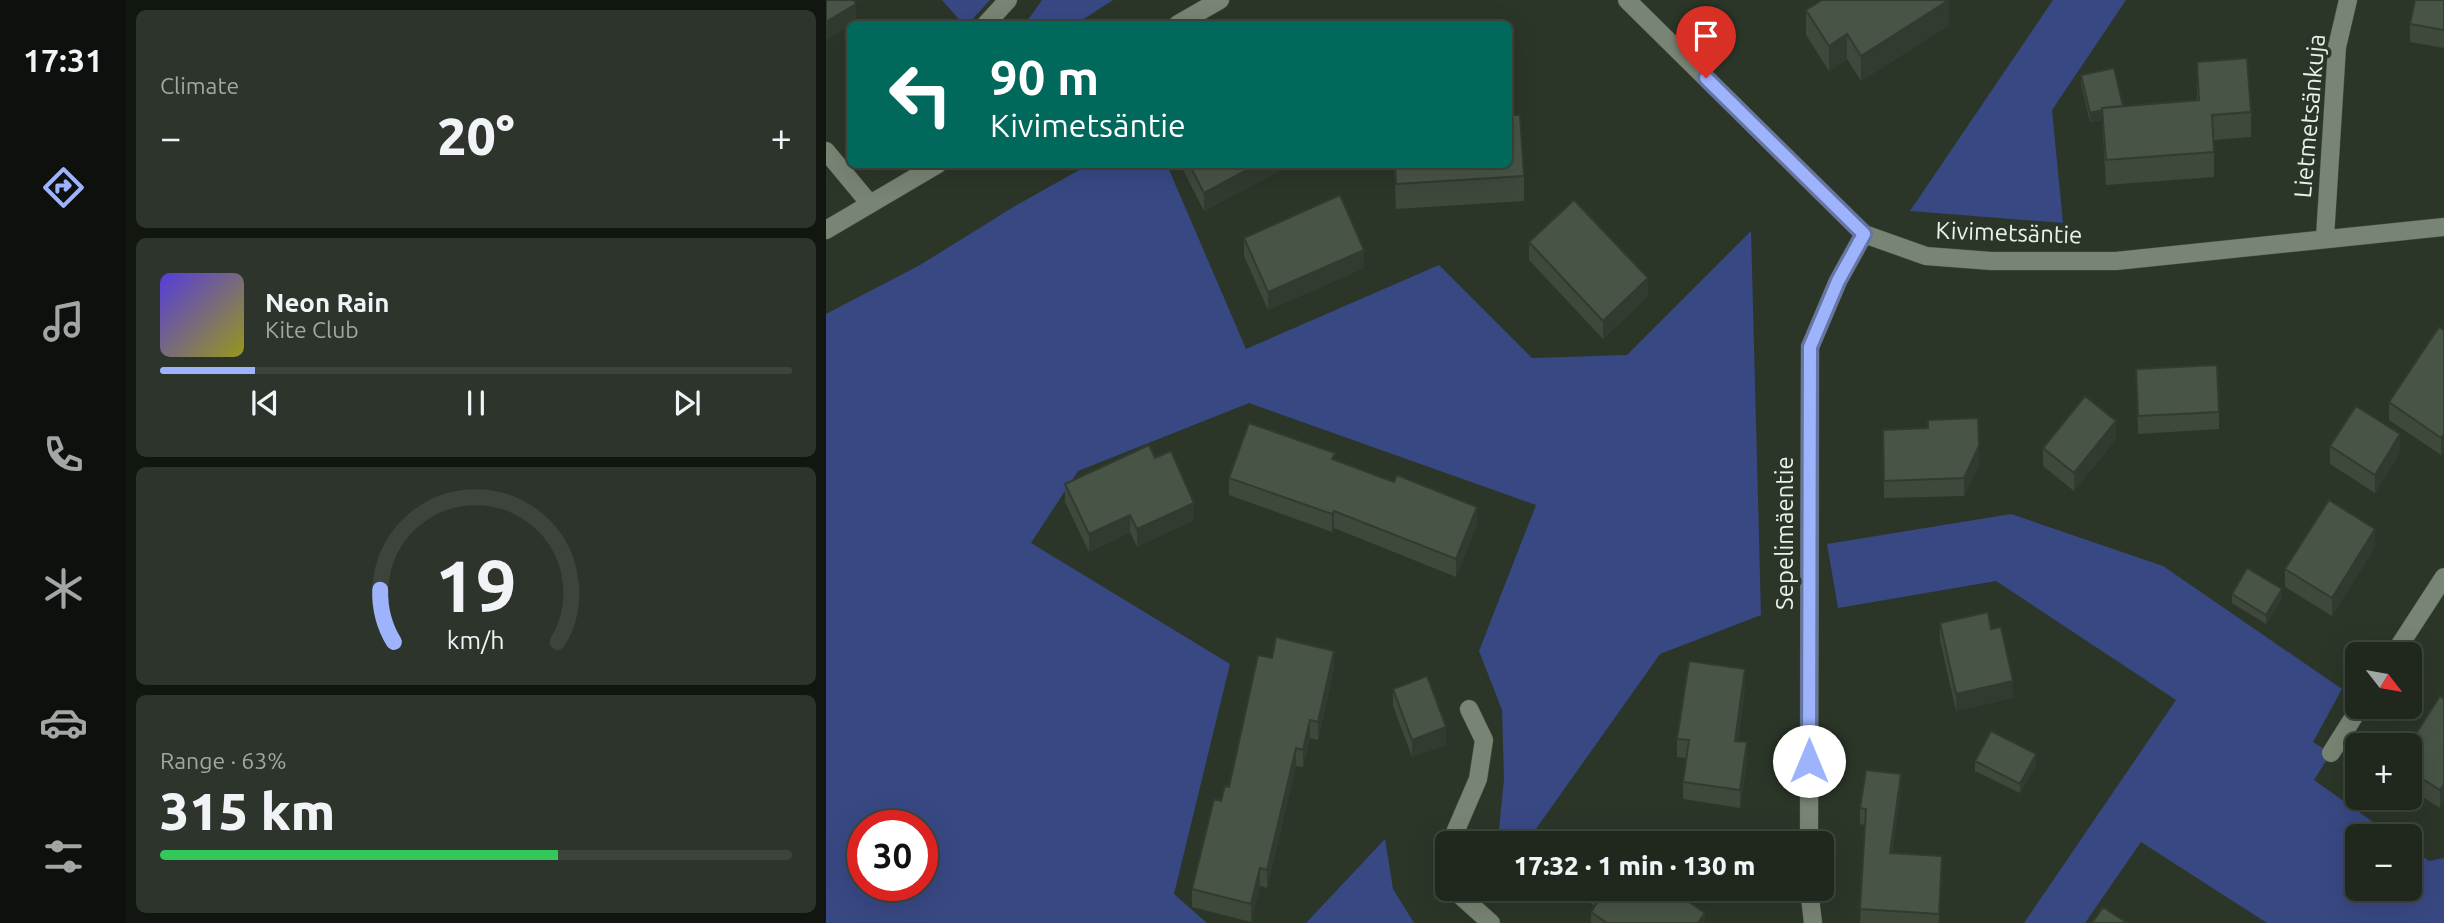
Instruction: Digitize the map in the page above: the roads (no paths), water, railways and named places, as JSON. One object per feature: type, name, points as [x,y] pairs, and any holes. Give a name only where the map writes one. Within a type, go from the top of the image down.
[{"type":"street","points":[[989,21],[1007,0]]},
{"type":"street","points":[[1183,21],[1220,0]]},
{"type":"street","name":"Kivimetsäntie","points":[[1627,0],[1864,234],[1926,256],[1991,261],[2116,261],[2325,237],[2444,227]]},
{"type":"street","name":"Lietmetsänkuja","points":[[2325,237],[2337,47],[2348,0]]},
{"type":"street","points":[[826,151],[870,204]]},
{"type":"street","points":[[826,230],[922,169]]},
{"type":"street","name":"Sepelimäentie","points":[[1809,831],[1810,347],[1838,281],[1864,234]]},
{"type":"street","points":[[2402,642],[2444,577]]},
{"type":"street","points":[[1456,831],[1478,779],[1484,740],[1469,709]]},
{"type":"street","points":[[2331,753],[2352,719]]},
{"type":"street","points":[[1466,901],[1491,923]]},
{"type":"street","points":[[1810,901],[1812,923]]}]
